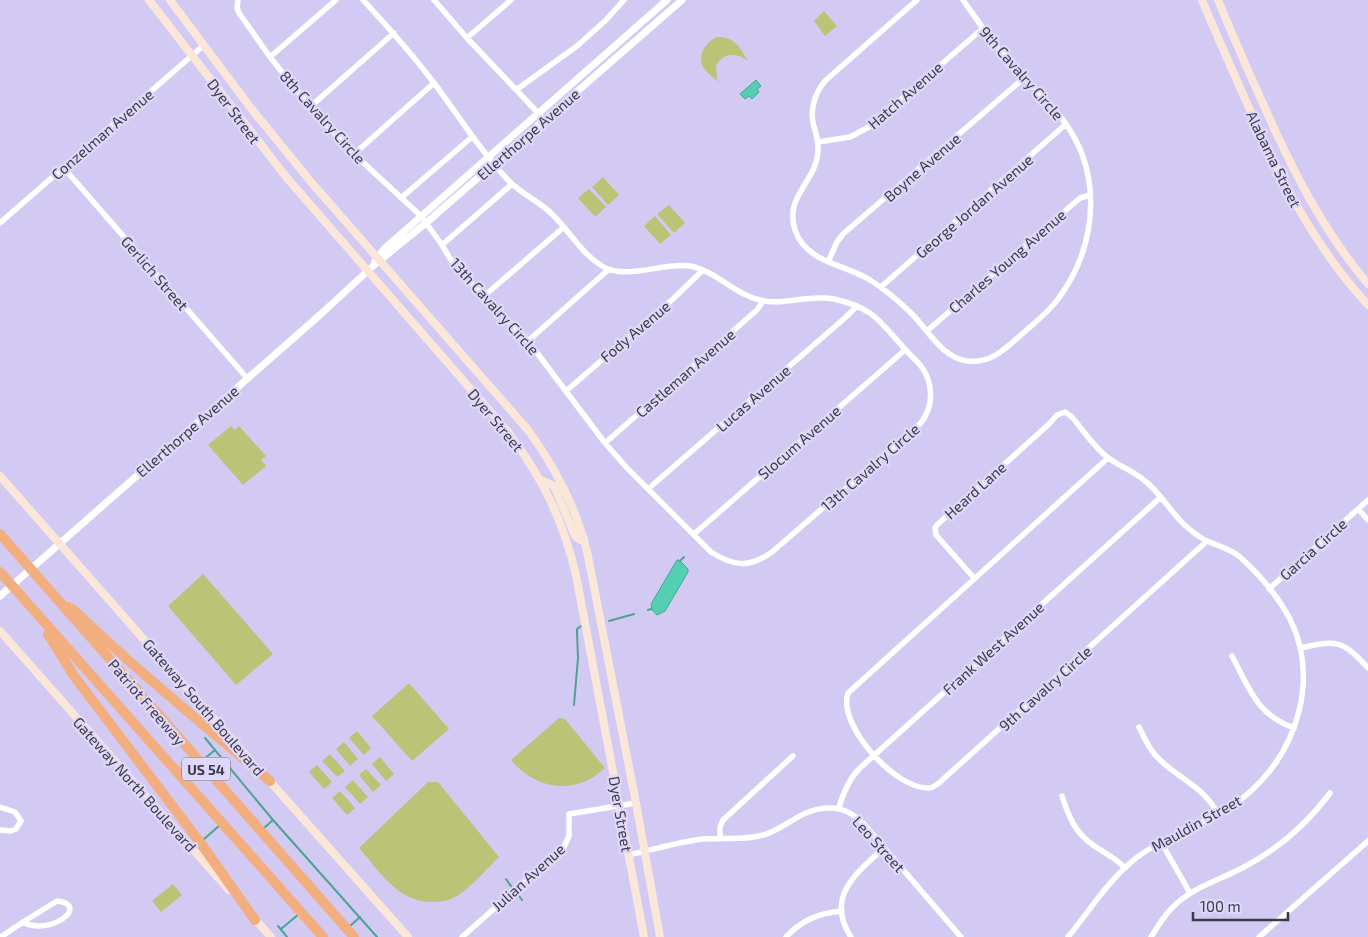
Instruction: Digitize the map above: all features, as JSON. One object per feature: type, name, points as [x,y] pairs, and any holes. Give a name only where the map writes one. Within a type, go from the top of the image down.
[{"type":"highway","name":"Patriot Freeway","points":[[0,534],[354,937]]},
{"type":"highway","name":"Patriot Freeway","points":[[0,572],[323,937]]},
{"type":"highway","points":[[54,597],[74,610],[149,679],[270,781]]},
{"type":"highway","points":[[33,610],[74,676],[202,846],[255,920]]},
{"type":"main road","name":"Dyer Street","points":[[150,0],[287,178],[374,264],[528,430],[563,486],[584,539],[599,607],[660,937]]},
{"type":"main road","name":"Dyer Street","points":[[170,0],[274,137],[523,451],[541,480],[555,508],[572,556],[644,937]]},
{"type":"main road","name":"Alabama Street","points":[[1202,0],[1287,190],[1318,240],[1368,305]]},
{"type":"main road","name":"Alabama Street","points":[[1218,0],[1298,178],[1324,223],[1368,284]]},
{"type":"main road","name":"Gateway South Boulevard","points":[[0,476],[408,937]]},
{"type":"main road","points":[[541,480],[554,486],[575,536],[580,540],[584,539]]},
{"type":"main road","name":"Gateway North Boulevard","points":[[0,632],[270,937]]},
{"type":"main road","points":[[606,735],[622,731]]},
{"type":"street","name":"8th Cavalry Circle","points":[[238,0],[237,8],[239,13],[270,57],[310,107],[354,154],[421,216],[426,223]]},
{"type":"street","points":[[270,57],[336,0]]},
{"type":"street","points":[[363,0],[394,33],[434,83],[472,137],[512,184],[552,214],[581,249],[608,270],[528,341]]},
{"type":"street","points":[[434,0],[467,38],[545,119]]},
{"type":"street","points":[[467,38],[511,0]]},
{"type":"street","points":[[516,90],[577,46],[606,20],[624,0]]},
{"type":"street","name":"Ellerthorpe Avenue","points":[[374,264],[384,249],[667,0]]},
{"type":"street","name":"Ellerthorpe Avenue","points":[[0,596],[374,264],[426,223],[682,0]]},
{"type":"street","name":"9th Cavalry Circle","points":[[917,0],[822,84],[814,101],[813,111],[818,142],[817,163],[795,200],[793,220],[802,244],[813,254],[852,271],[881,287],[907,310],[943,349],[954,358],[979,361],[999,354],[1047,312],[1059,298],[1072,277],[1087,240],[1092,214],[1081,153],[1066,124],[982,29],[963,0]]},
{"type":"street","name":"Hatch Avenue","points":[[818,142],[850,137],[869,127],[982,29]]},
{"type":"street","points":[[310,107],[394,33]]},
{"type":"street","name":"Conzelman Avenue","points":[[0,223],[204,45]]},
{"type":"street","name":"Boyne Avenue","points":[[828,262],[836,242],[843,234],[1024,78]]},
{"type":"street","points":[[354,154],[434,83]]},
{"type":"street","name":"George Jordan Avenue","points":[[881,287],[1066,124]]},
{"type":"street","points":[[401,198],[472,137]]},
{"type":"street","name":"Gerlich Street","points":[[63,167],[247,378]]},
{"type":"street","points":[[442,245],[512,184]]},
{"type":"street","name":"Charles Young Avenue","points":[[927,331],[1080,198],[1090,195]]},
{"type":"street","name":"13th Cavalry Circle","points":[[426,223],[454,265],[528,341],[605,443],[648,489],[711,552],[722,560],[734,564],[748,563],[761,559],[772,552],[925,418],[931,394],[929,382],[922,367],[882,323],[867,310],[831,299],[763,301],[742,293],[711,273],[690,266],[674,265],[629,272],[608,270]]},
{"type":"street","points":[[484,296],[564,227]]},
{"type":"street","name":"Fody Avenue","points":[[566,391],[673,300],[703,270]]},
{"type":"street","name":"Castleman Avenue","points":[[605,443],[757,310],[763,301]]},
{"type":"street","name":"Lucas Avenue","points":[[648,489],[839,324],[857,306]]},
{"type":"street","name":"Slocum Avenue","points":[[694,534],[905,350]]},
{"type":"street","name":"Mauldin Street","points":[[1065,412],[1072,417],[1108,458],[1145,480],[1161,497],[1176,518],[1196,535],[1222,546],[1238,556],[1269,589],[1290,620],[1300,648],[1303,670],[1302,693],[1294,728],[1278,760],[1257,785],[1234,805],[1161,842],[1142,854],[1106,887],[1068,937]]},
{"type":"street","name":"Heard Lane","points":[[974,578],[936,535],[935,528],[1057,415],[1065,412]]},
{"type":"street","points":[[974,578],[1108,458]]},
{"type":"street","name":"Frank West Avenue","points":[[840,808],[841,799],[852,776],[1161,497]]},
{"type":"street","name":"Garcia Circle","points":[[1269,589],[1368,500]]},
{"type":"street","points":[[1358,509],[1368,520]]},
{"type":"street","name":"9th Cavalry Circle","points":[[974,578],[848,693],[846,703],[850,715],[860,738],[873,756],[894,774],[920,787],[931,788],[939,784],[1207,541]]},
{"type":"street","points":[[1300,648],[1325,643],[1338,644],[1349,649],[1368,668]]},
{"type":"street","points":[[1232,656],[1251,695],[1261,708],[1280,722],[1294,728]]},
{"type":"street","points":[[1139,727],[1155,755],[1202,792],[1218,814]]},
{"type":"street","points":[[720,839],[720,827],[723,820],[793,756]]},
{"type":"street","points":[[1151,937],[1168,912],[1190,893],[1244,867],[1278,846],[1308,820],[1330,793]]},
{"type":"street","points":[[1062,796],[1068,813],[1078,831],[1094,846],[1118,860],[1125,868]]},
{"type":"street","name":"Julian Avenue","points":[[462,937],[564,847],[569,836],[569,814],[636,802]]},
{"type":"street","points":[[0,807],[15,812],[21,821],[19,826],[12,830],[0,830]]},
{"type":"street","name":"Leo Street","points":[[628,855],[703,839],[736,840],[750,838],[776,830],[804,813],[818,809],[840,808],[856,816],[961,937]]},
{"type":"street","points":[[1258,937],[1368,841]]},
{"type":"street","points":[[1161,842],[1190,893]]},
{"type":"street","points":[[851,937],[843,920],[844,894],[851,879],[884,848]]},
{"type":"street","points":[[1,937],[51,904],[59,901],[66,904],[71,912],[68,921],[62,927]]},
{"type":"street","points":[[786,937],[805,921],[813,917],[828,912],[842,911]]},
{"type":"street","points":[[23,922],[35,933]]},
{"type":"shaded area","points":[[824,11],[837,26],[825,36],[814,21]]},
{"type":"shaded area","points":[[717,37],[733,41],[748,61],[739,56],[730,55],[719,61],[716,66],[717,79],[721,84],[703,67],[701,62],[702,53],[706,45]]},
{"type":"shaded area","points":[[756,80],[761,86],[757,89],[759,92],[752,99],[749,96],[745,99],[740,94]]},
{"type":"shaded area","points":[[603,177],[619,195],[608,205],[592,187]]},
{"type":"shaded area","points":[[589,189],[606,207],[595,217],[578,198]]},
{"type":"shaded area","points":[[669,205],[685,223],[674,233],[657,214]]},
{"type":"shaded area","points":[[655,216],[671,235],[660,244],[644,226]]},
{"type":"shaded area","points":[[231,426],[235,430],[239,426],[266,456],[261,460],[266,466],[243,485],[208,445]]},
{"type":"shaded area","points":[[677,560],[688,569],[688,572],[665,611],[657,615],[652,610],[651,604]]},
{"type":"shaded area","points":[[203,574],[273,654],[236,685],[168,606]]},
{"type":"shaded area","points":[[409,683],[449,729],[412,761],[372,716]]},
{"type":"shaded area","points":[[559,718],[565,719],[605,768],[581,783],[569,786],[556,786],[532,778],[511,760]]},
{"type":"shaded area","points":[[357,731],[371,748],[364,755],[349,738]]},
{"type":"shaded area","points":[[344,742],[358,759],[350,766],[336,749]]},
{"type":"shaded area","points":[[330,754],[345,771],[337,777],[322,761]]},
{"type":"shaded area","points":[[380,757],[394,774],[386,781],[372,764]]},
{"type":"shaded area","points":[[317,765],[332,782],[324,789],[309,772]]},
{"type":"shaded area","points":[[366,769],[381,785],[373,792],[359,775]]},
{"type":"shaded area","points":[[353,780],[368,797],[360,804],[345,787]]},
{"type":"shaded area","points":[[428,782],[438,782],[499,857],[460,894],[451,899],[437,902],[421,901],[400,892],[382,876],[359,848]]},
{"type":"shaded area","points":[[340,791],[355,808],[347,815],[332,798]]},
{"type":"shaded area","points":[[173,884],[182,895],[161,912],[152,901]]},
{"type":"waterway","points":[[680,561],[684,557]]},
{"type":"waterway","points":[[609,621],[634,614]]},
{"type":"waterway","points":[[574,705],[578,658],[577,629],[581,626]]},
{"type":"waterway","points":[[205,738],[273,820],[377,937]]},
{"type":"waterway","points":[[204,759],[215,750]]},
{"type":"waterway","points":[[264,828],[273,820]]},
{"type":"waterway","points":[[203,840],[220,825]]},
{"type":"waterway","points":[[506,879],[513,889]]},
{"type":"waterway","points":[[516,892],[522,900]]},
{"type":"waterway","points":[[281,929],[299,914]]},
{"type":"waterway","points":[[349,927],[360,917]]},
{"type":"waterway","points":[[278,926],[287,937]]}]
